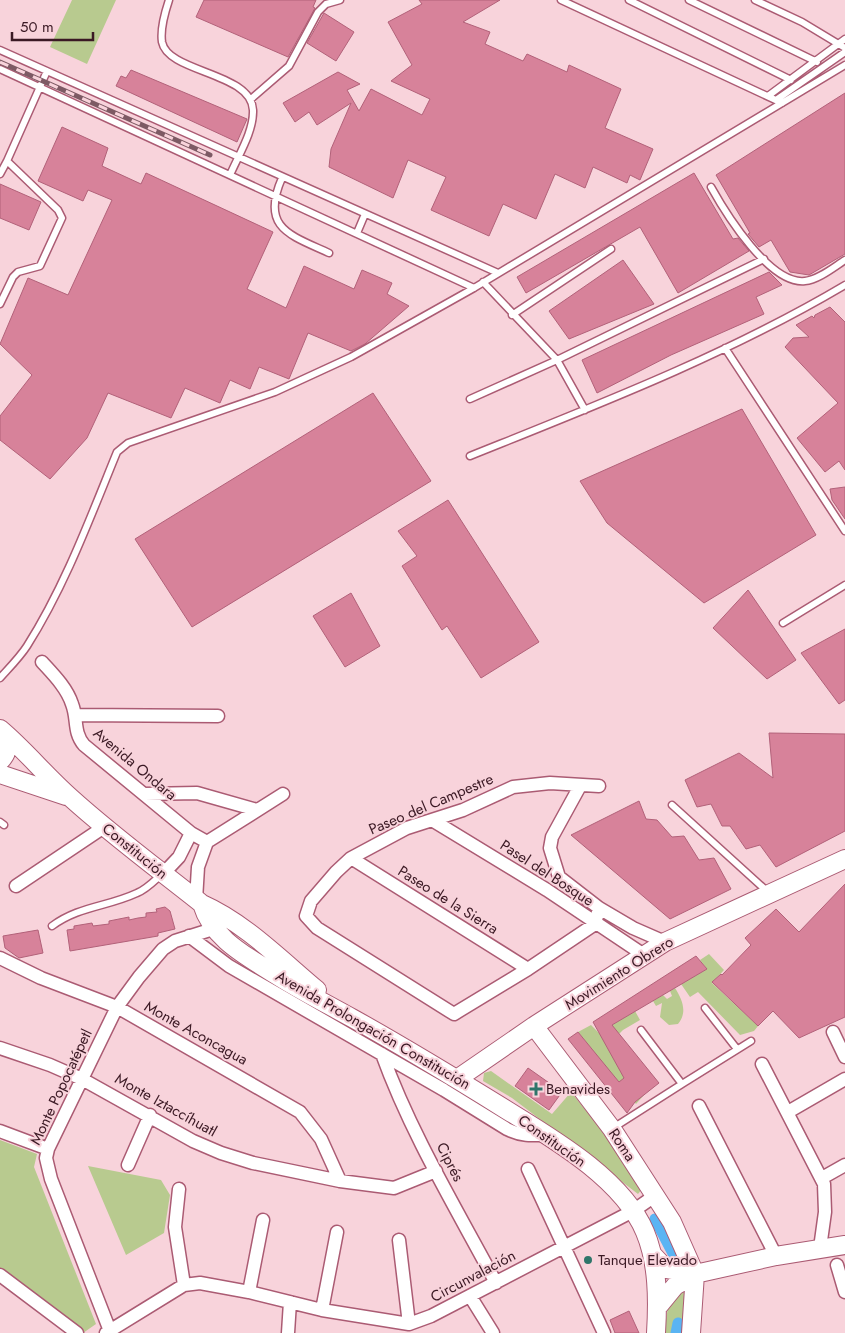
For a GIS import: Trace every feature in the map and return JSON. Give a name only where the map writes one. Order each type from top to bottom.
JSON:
[{"type":"street","name":"Avenida Ondara","points":[[42,662],[66,692],[76,715],[75,729],[84,745],[191,834],[208,842]]},
{"type":"street","points":[[76,715],[218,716]]},
{"type":"street","points":[[0,730],[7,748],[6,754],[0,761]]},
{"type":"street","name":"Constitución","points":[[0,730],[21,747],[69,797],[104,827],[199,902],[218,911],[243,930],[352,1018],[450,1084],[546,1134],[604,1179],[633,1211],[645,1232],[652,1254],[657,1308],[656,1333]]},
{"type":"street","points":[[0,774],[69,797]]},
{"type":"street","name":"Paseo del Campestre","points":[[528,969],[454,1014],[317,928],[306,916],[310,901],[351,858],[407,828],[463,810],[513,787],[550,783],[599,786]]},
{"type":"street","points":[[580,786],[552,837],[550,848],[559,877],[599,908],[633,928],[665,942]]},
{"type":"street","points":[[145,794],[197,793],[257,810]]},
{"type":"street","points":[[199,902],[198,867],[208,842],[283,794]]},
{"type":"street","name":"Pasel del Bosque","points":[[432,820],[547,890],[595,924],[644,955]]},
{"type":"street","points":[[16,886],[104,827]]},
{"type":"street","points":[[163,874],[179,857],[191,834]]},
{"type":"street","points":[[179,857],[198,867]]},
{"type":"street","name":"Paseo de la Sierra","points":[[351,858],[528,969]]},
{"type":"street","name":"Movimiento Obrero","points":[[450,1084],[534,1026],[665,942],[845,859]]},
{"type":"street","points":[[547,890],[559,877]]},
{"type":"street","name":"Constitución","points":[[199,902],[213,930],[229,944],[286,982],[352,1018]]},
{"type":"street","points":[[528,969],[595,924],[599,908]]},
{"type":"street","name":"Monte Popocatépetl","points":[[108,1332],[51,1179],[46,1158],[48,1149],[117,1007],[163,949],[189,936],[213,930]]},
{"type":"street","name":"Avenida Prolongación Constitución","points":[[189,936],[229,966],[382,1054],[450,1084]]},
{"type":"street","name":"Monte Aconcagua","points":[[0,958],[32,974],[117,1007],[300,1112],[321,1139],[340,1181]]},
{"type":"street","name":"Roma","points":[[534,1026],[612,1129],[656,1195],[681,1240],[695,1274]]},
{"type":"street","points":[[833,1032],[845,1057]]},
{"type":"street","name":"Monte Iztaccíhuatl","points":[[0,1048],[50,1065],[82,1079],[150,1115],[193,1141],[252,1163],[340,1181],[394,1188],[436,1171]]},
{"type":"street","name":"Ciprés","points":[[382,1054],[394,1086],[436,1171],[496,1283]]},
{"type":"street","points":[[762,1064],[822,1178],[825,1212],[820,1248]]},
{"type":"street","points":[[788,1112],[845,1079]]},
{"type":"street","points":[[699,1106],[776,1256]]},
{"type":"street","points":[[128,1165],[150,1115]]},
{"type":"street","points":[[0,1130],[48,1149]]},
{"type":"street","points":[[822,1178],[845,1165]]},
{"type":"street","points":[[528,1169],[604,1333]]},
{"type":"street","points":[[108,1332],[184,1285],[175,1227],[179,1189]]},
{"type":"street","name":"Circunvalación","points":[[184,1285],[200,1283],[249,1292],[322,1310],[409,1324],[432,1316],[496,1283],[633,1211],[656,1195]]},
{"type":"street","points":[[249,1292],[263,1220]]},
{"type":"street","points":[[322,1310],[336,1232]]},
{"type":"street","points":[[400,1240],[409,1324]]},
{"type":"street","points":[[657,1308],[675,1286],[695,1274],[776,1256],[845,1245]]},
{"type":"street","points":[[652,1254],[666,1270],[695,1274]]},
{"type":"street","points":[[836,1265],[844,1287]]},
{"type":"street","points":[[691,1333],[695,1274]]},
{"type":"street","points":[[0,1275],[77,1333]]},
{"type":"street","points":[[470,1296],[493,1333]]},
{"type":"street","points":[[288,1333],[290,1302]]},
{"type":"lane","points":[[169,0],[162,32],[162,44],[169,53],[192,67],[244,90],[251,99],[254,110],[252,124],[230,175]]},
{"type":"lane","points":[[251,99],[289,66],[318,12],[326,4],[340,0]]},
{"type":"lane","points":[[561,0],[779,102]]},
{"type":"lane","points":[[629,0],[791,80]]},
{"type":"lane","points":[[690,0],[817,62]]},
{"type":"lane","points":[[755,0],[842,41],[845,48]]},
{"type":"lane","points":[[768,96],[817,62],[842,41]]},
{"type":"lane","points":[[0,50],[237,158],[498,273]]},
{"type":"lane","points":[[779,102],[845,52]]},
{"type":"lane","points":[[0,678],[26,647],[51,602],[75,553],[116,452],[128,443],[232,408],[319,373],[474,288],[779,102],[845,65]]},
{"type":"lane","points":[[0,69],[474,288]]},
{"type":"lane","points":[[0,174],[47,71]]},
{"type":"lane","points":[[0,304],[13,277],[18,272],[40,266],[62,218],[58,210],[7,161]]},
{"type":"lane","points":[[282,178],[274,195],[278,224],[282,229],[329,253]]},
{"type":"lane","points":[[710,188],[744,238],[764,259],[787,278],[798,282],[808,281],[845,260]]},
{"type":"lane","points":[[357,233],[365,214]]},
{"type":"lane","points":[[512,315],[611,249]]},
{"type":"lane","points":[[470,399],[557,360],[764,259]]},
{"type":"lane","points":[[483,282],[512,315],[557,360],[585,410]]},
{"type":"lane","points":[[470,456],[585,410],[725,348],[806,308],[845,284]]},
{"type":"lane","points":[[725,348],[845,531]]},
{"type":"lane","points":[[783,623],[845,585]]},
{"type":"lane","points":[[672,805],[770,894]]},
{"type":"lane","points":[[52,926],[65,916],[78,910],[124,898],[139,892],[163,874]]},
{"type":"lane","points":[[704,1008],[737,1049]]},
{"type":"lane","points":[[641,1030],[682,1084]]},
{"type":"lane","points":[[612,1129],[751,1041]]},
{"type":"green space","points":[[72,0],[116,0],[87,64],[50,47]]},
{"type":"green space","points":[[709,954],[724,970],[712,983],[758,1026],[754,1031],[740,1035],[698,992],[690,997],[681,984],[707,969],[700,960]]},
{"type":"green space","points":[[675,988],[682,1001],[683,1015],[678,1024],[669,1025],[660,1017],[662,1003],[656,1006],[653,1001],[663,995],[667,999],[672,996],[670,991]]},
{"type":"green space","points":[[635,1011],[640,1020],[623,1030],[607,1046],[644,1095],[636,1104],[578,1032],[591,1025],[599,1033]]},
{"type":"green space","points":[[491,1071],[552,1114],[571,1092],[627,1161],[642,1189],[638,1194],[512,1098],[483,1081],[484,1073]]},
{"type":"green space","points":[[0,1140],[37,1154],[34,1167],[96,1324],[83,1333],[0,1271]]},
{"type":"green space","points":[[88,1166],[161,1180],[170,1195],[164,1233],[126,1255]]},
{"type":"green space","points":[[690,1287],[690,1333],[664,1333],[668,1307],[679,1289]]},
{"type":"building","points":[[204,0],[316,0],[313,7],[315,8],[288,57],[196,17]]},
{"type":"building","points":[[419,0],[500,0],[463,22],[490,32],[485,44],[523,61],[527,54],[567,72],[569,65],[621,89],[605,128],[653,149],[640,180],[630,175],[627,183],[593,167],[585,188],[555,174],[536,219],[503,204],[489,236],[431,210],[446,177],[408,160],[393,198],[329,167],[331,149],[351,103],[317,125],[309,112],[295,122],[283,103],[338,72],[360,84],[347,90],[359,111],[371,89],[422,115],[430,99],[391,81],[412,65],[388,22],[422,4]]},
{"type":"building","points":[[324,13],[354,32],[336,61],[307,43]]},
{"type":"building","points":[[131,70],[247,119],[237,142],[116,86],[121,76],[126,78]]},
{"type":"building","points":[[845,93],[845,254],[809,275],[790,272],[771,240],[759,247],[748,234],[750,233],[716,175]]},
{"type":"building","points":[[62,127],[108,148],[102,166],[141,184],[146,173],[273,232],[247,289],[286,308],[304,266],[354,289],[362,270],[392,283],[387,294],[409,306],[365,344],[351,351],[308,333],[289,379],[259,367],[250,389],[230,380],[220,403],[185,388],[171,418],[108,393],[87,438],[50,479],[0,440],[0,416],[32,375],[0,344],[28,278],[68,295],[112,200],[88,190],[83,201],[38,181]]},
{"type":"building","points":[[694,173],[733,239],[738,238],[749,251],[678,293],[640,227],[526,293],[517,277]]},
{"type":"building","points":[[0,184],[41,202],[29,230],[0,218]]},
{"type":"building","points":[[623,260],[654,304],[569,339],[549,311]]},
{"type":"building","points":[[769,272],[782,285],[756,297],[764,314],[671,355],[597,393],[582,360]]},
{"type":"building","points":[[830,307],[845,322],[845,470],[839,461],[825,472],[797,438],[838,403],[785,347],[793,338],[809,337],[796,325],[812,316],[814,318],[815,315]]},
{"type":"building","points":[[373,393],[431,481],[192,627],[135,539]]},
{"type":"building","points":[[742,409],[816,535],[704,603],[607,523],[580,481]]},
{"type":"building","points":[[845,487],[845,519],[832,500],[830,489]]},
{"type":"building","points":[[448,500],[539,642],[481,678],[447,626],[442,630],[402,566],[417,556],[398,531]]},
{"type":"building","points":[[748,590],[796,660],[767,679],[713,628]]},
{"type":"building","points":[[351,593],[380,646],[345,667],[313,616]]},
{"type":"building","points":[[845,629],[845,700],[839,704],[801,653]]},
{"type":"building","points":[[769,733],[845,734],[845,831],[776,867],[760,845],[746,849],[730,826],[722,826],[711,804],[697,807],[685,780],[739,753],[773,778]]},
{"type":"building","points":[[639,801],[646,819],[657,820],[672,837],[684,836],[699,860],[714,858],[731,889],[670,919],[571,835]]},
{"type":"building","points":[[845,884],[845,1017],[799,1038],[773,1011],[758,1026],[712,982],[722,975],[751,945],[745,938],[776,909],[799,932]]},
{"type":"building","points":[[165,907],[170,911],[175,929],[158,933],[158,936],[70,951],[67,930],[74,929],[74,926],[92,923],[93,926],[109,924],[109,921],[129,917],[129,920],[146,917],[146,913],[157,912],[156,909]]},
{"type":"building","points":[[38,930],[43,953],[19,958],[5,948],[3,936]]},
{"type":"building","points":[[696,956],[707,969],[612,1025],[659,1083],[635,1102],[627,1113],[568,1039],[578,1032],[619,1082],[624,1078],[593,1022]]},
{"type":"building","points":[[528,1068],[562,1092],[549,1110],[515,1086]]},
{"type":"building","points":[[629,1311],[639,1333],[615,1333],[610,1320]]},
{"type":"waterway","points":[[655,1219],[679,1265]]},
{"type":"waterway","points":[[676,1333],[678,1323]]},
{"type":"railway","points":[[0,62],[210,155]]},
{"type":"place","name":"Benavides","points":[[536,1089]]},
{"type":"place","name":"Tanque Elevado","points":[[588,1260]]}]
